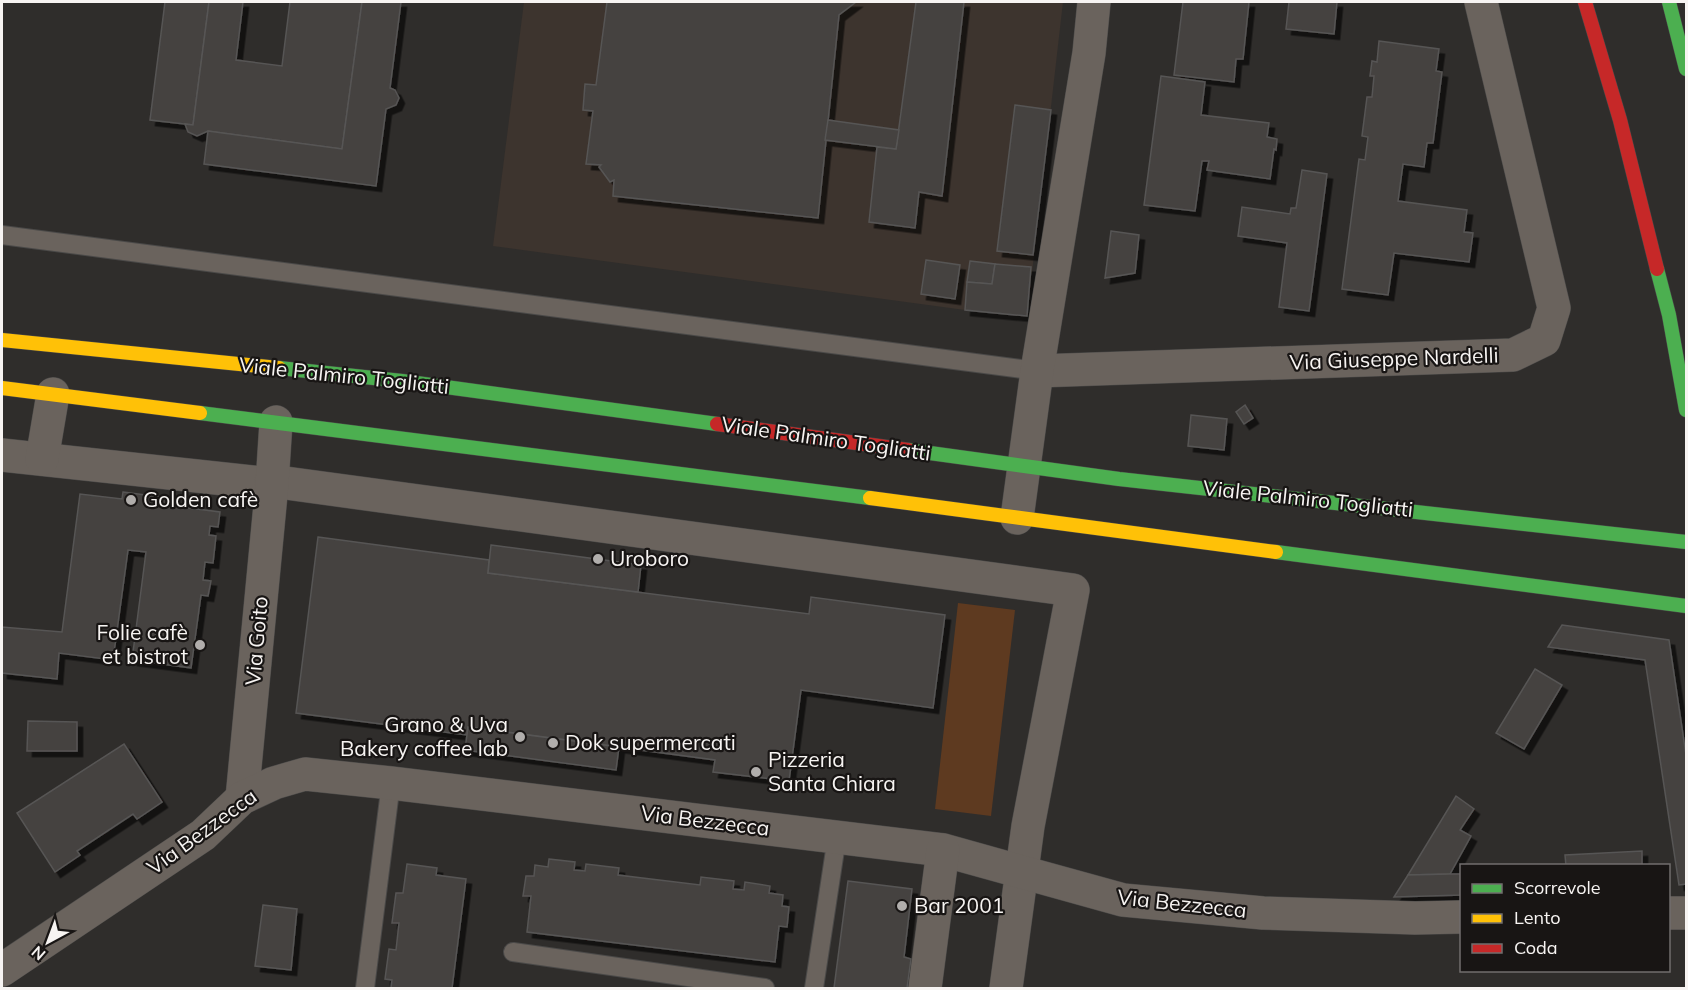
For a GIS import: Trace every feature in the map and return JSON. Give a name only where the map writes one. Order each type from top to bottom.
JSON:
[{"type":"main road","points":[[1585,2],[1620,120],[1666,303],[1686,410]]},
{"type":"main road","points":[[1669,2],[1686,69]]},
{"type":"main road","name":"Viale Palmiro Togliatti","points":[[2,340],[402,381],[1119,479],[1686,542]]},
{"type":"main road","points":[[2,388],[1686,606]]},
{"type":"street","points":[[1017,518],[1037,370],[1089,53],[1095,2]]},
{"type":"street","name":"Via Giuseppe Nardelli","points":[[1037,370],[1513,355],[1544,340],[1554,308],[1481,2]]},
{"type":"street","points":[[42,459],[53,394]]},
{"type":"street","points":[[272,482],[276,422]]},
{"type":"street","points":[[2,455],[272,482],[1074,591],[1028,826],[1006,988]]},
{"type":"street","name":"Via Goito","points":[[242,798],[272,482]]},
{"type":"street","name":"Via Bezzecca","points":[[2,970],[203,835],[242,798],[274,783],[305,774],[943,850],[1123,900],[1263,913],[1406,918],[1460,917]]},
{"type":"street","points":[[925,988],[943,850]]},
{"type":"street","points":[[1670,913],[1686,913]]},
{"type":"lane","points":[[2,235],[1037,370]]},
{"type":"lane","points":[[365,988],[391,783]]},
{"type":"lane","points":[[814,988],[837,837]]},
{"type":"lane","points":[[513,952],[765,988]]},
{"type":"shaded area","points":[[524,2],[1063,2],[1027,316],[965,310],[493,246]]},
{"type":"shaded area","points":[[958,603],[1015,610],[991,816],[935,809]]},
{"type":"building","points":[[165,2],[209,2],[193,125],[150,120]]},
{"type":"building","points":[[209,2],[243,2],[236,60],[282,66],[290,2],[362,2],[342,149],[208,131],[197,136],[188,132],[185,124],[193,125]]},
{"type":"building","points":[[362,2],[401,2],[390,88],[395,90],[399,98],[396,105],[386,109],[376,186],[204,164],[208,131],[342,149]]},
{"type":"building","points":[[607,2],[856,2],[839,15],[818,218],[613,196],[614,180],[610,182],[599,167],[601,165],[586,164],[593,111],[583,110],[585,84],[596,85]]},
{"type":"building","points":[[916,2],[964,2],[942,196],[919,192],[915,228],[869,222],[877,147],[896,149]]},
{"type":"building","points":[[1183,2],[1249,2],[1243,59],[1236,59],[1234,82],[1174,75]]},
{"type":"building","points":[[1289,2],[1337,2],[1334,34],[1286,29]]},
{"type":"building","points":[[1379,41],[1439,49],[1436,71],[1442,72],[1433,143],[1427,143],[1424,167],[1403,164],[1398,201],[1467,210],[1464,232],[1473,233],[1469,262],[1394,253],[1388,295],[1342,289],[1359,159],[1365,160],[1368,137],[1362,136],[1367,97],[1372,97],[1374,76],[1370,76],[1372,61],[1377,62]]},
{"type":"building","points":[[1161,76],[1205,82],[1201,115],[1269,123],[1267,137],[1277,139],[1270,179],[1207,170],[1209,161],[1202,161],[1195,211],[1144,205]]},
{"type":"building","points":[[1015,105],[1051,110],[1033,255],[997,251]]},
{"type":"building","points":[[828,120],[899,130],[896,149],[825,140]]},
{"type":"building","points":[[1302,170],[1327,174],[1309,311],[1279,307],[1287,243],[1238,236],[1242,207],[1290,214],[1291,208],[1296,208]]},
{"type":"building","points":[[1111,231],[1139,235],[1135,273],[1105,278]]},
{"type":"building","points":[[926,260],[960,265],[955,299],[921,294]]},
{"type":"building","points":[[970,261],[995,264],[992,284],[967,282]]},
{"type":"building","points":[[995,264],[1031,267],[1027,316],[965,310],[967,282],[992,284]]},
{"type":"building","points":[[1245,405],[1253,418],[1244,424],[1236,412]]},
{"type":"building","points":[[1191,415],[1227,419],[1224,450],[1188,446]]},
{"type":"building","points":[[123,492],[175,499],[174,506],[220,512],[218,527],[210,526],[209,535],[216,536],[213,563],[205,562],[203,580],[211,581],[208,596],[201,595],[191,668],[132,660],[146,552],[128,550],[113,660],[59,653],[57,679],[2,673],[2,627],[62,632],[80,494],[122,499]]},
{"type":"building","points":[[318,537],[489,560],[488,573],[809,614],[811,597],[945,615],[933,708],[801,690],[789,781],[713,772],[715,760],[468,727],[467,735],[296,713]]},
{"type":"building","points":[[491,545],[641,565],[638,592],[488,573]]},
{"type":"building","points":[[1562,625],[1669,640],[1686,755],[1686,884],[1679,885],[1645,660],[1548,647]]},
{"type":"building","points":[[1535,669],[1562,685],[1524,749],[1496,733]]},
{"type":"building","points":[[28,721],[77,722],[77,751],[27,751]]},
{"type":"building","points":[[468,727],[619,747],[616,770],[465,750]]},
{"type":"building","points":[[124,744],[162,802],[137,819],[133,814],[77,851],[80,855],[55,872],[17,813]]},
{"type":"building","points":[[1456,796],[1474,809],[1460,830],[1471,836],[1450,874],[1408,875]]},
{"type":"building","points":[[1642,851],[1642,864],[1566,864],[1565,855]]},
{"type":"building","points":[[549,859],[575,862],[574,870],[585,871],[586,864],[619,868],[618,875],[700,885],[701,877],[734,881],[733,889],[744,890],[745,882],[770,886],[769,893],[783,895],[782,906],[789,907],[787,927],[779,926],[775,962],[527,932],[531,896],[523,896],[526,876],[534,876],[535,865],[548,867]]},
{"type":"building","points":[[407,864],[437,868],[436,875],[466,879],[452,988],[391,988],[392,980],[385,979],[389,949],[396,950],[399,923],[392,923],[396,893],[403,893]]},
{"type":"building","points":[[1460,874],[1460,895],[1394,897],[1408,875]]},
{"type":"building","points":[[848,881],[912,889],[904,957],[911,959],[907,988],[834,988]]},
{"type":"building","points":[[263,905],[297,909],[291,970],[255,966]]},
{"type":"traffic: fast","points":[[1669,2],[1686,69]]},
{"type":"traffic: fast","points":[[1657,269],[1669,315],[1686,410]]},
{"type":"traffic: fast","points":[[279,368],[402,381],[717,424]]},
{"type":"traffic: fast","points":[[200,413],[870,498]]},
{"type":"traffic: fast","points":[[908,450],[1119,479],[1686,542]]},
{"type":"traffic: fast","points":[[1276,552],[1686,606]]},
{"type":"traffic: slow","points":[[2,340],[279,368]]},
{"type":"traffic: slow","points":[[2,388],[200,413]]},
{"type":"traffic: slow","points":[[870,498],[1276,552]]},
{"type":"traffic: jam","points":[[1585,2],[1620,120],[1657,269]]},
{"type":"traffic: jam","points":[[717,424],[908,450]]},
{"type":"place","name":"Golden cafè","points":[[131,500]]},
{"type":"place","name":"Uroboro","points":[[598,559]]},
{"type":"place","name":"Folie cafè et bistrot","points":[[200,645]]},
{"type":"place","name":"Grano & Uva Bakery coffee lab","points":[[520,737]]},
{"type":"place","name":"Dok supermercati","points":[[553,743]]},
{"type":"place","name":"Pizzeria Santa Chiara","points":[[756,772]]},
{"type":"place","name":"Bar 2001","points":[[902,906]]}]
